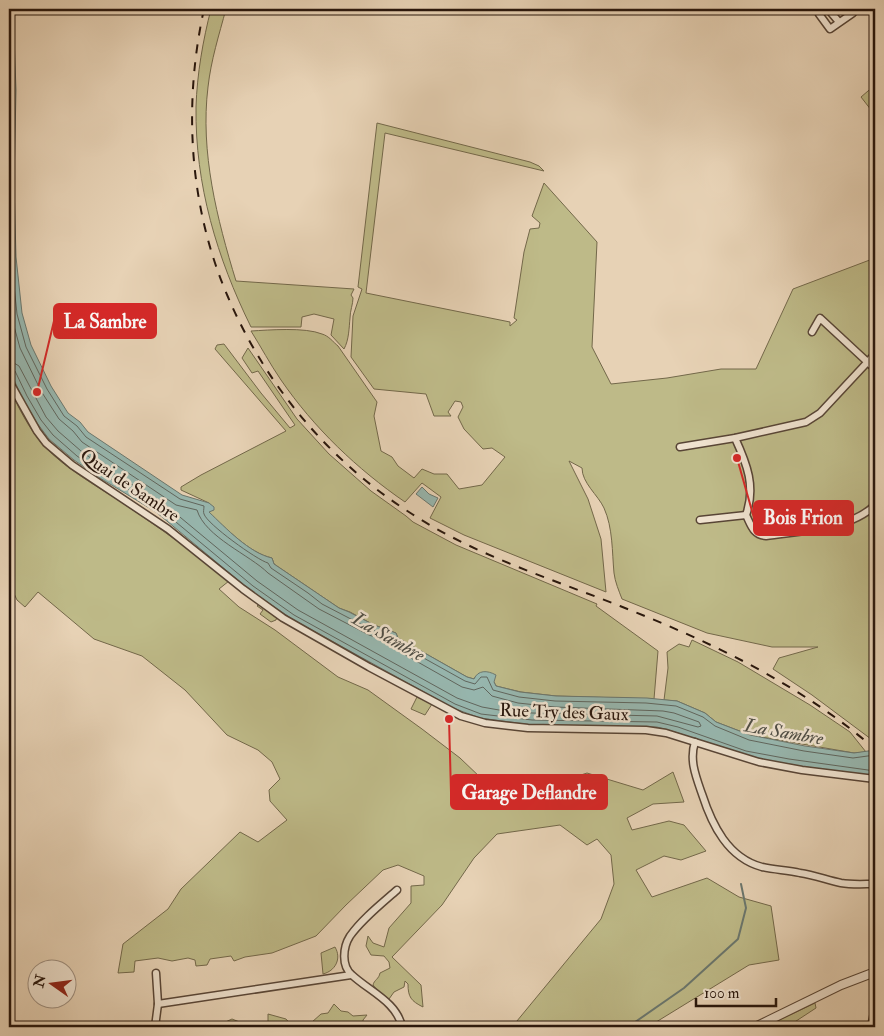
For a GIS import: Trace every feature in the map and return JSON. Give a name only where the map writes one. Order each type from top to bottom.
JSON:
[{"type":"street","points":[[839,22],[827,9],[819,14],[830,29],[853,13],[854,9]]},
{"type":"street","points":[[812,332],[820,318],[875,369]]},
{"type":"street","points":[[680,447],[798,425],[813,418],[875,354]]},
{"type":"street","name":"Quai de Sambre","points":[[9,381],[36,432],[59,455],[106,489],[168,529],[253,597]]},
{"type":"street","points":[[736,438],[746,461],[750,479],[751,496],[746,515],[755,532],[759,535],[766,536],[829,526],[855,519],[870,511],[875,505]]},
{"type":"street","points":[[700,520],[746,515]]},
{"type":"street","name":"Rue Try des Gaux","points":[[253,597],[315,637],[450,711],[472,720],[500,726],[528,728],[646,730],[666,733],[759,762],[802,770],[875,779]]},
{"type":"street","points":[[695,742],[692,758],[703,798],[716,830],[727,846],[739,856],[759,866],[772,869],[798,872],[842,883],[875,884]]},
{"type":"street","points":[[397,890],[348,939],[344,950],[345,963],[350,974],[385,1000],[399,1018],[402,1027]]},
{"type":"street","points":[[755,1027],[861,976],[875,972]]},
{"type":"street","points":[[155,1027],[158,1004],[156,973]]},
{"type":"street","points":[[158,1004],[350,974]]},
{"type":"street","points":[[871,1027],[875,1008]]},
{"type":"shaded area","points":[[211,9],[226,9],[209,77],[206,111],[208,161],[222,234],[236,281],[354,289],[351,295],[353,300],[348,338],[344,349],[331,335],[334,319],[314,314],[302,317],[301,327],[251,327],[228,274],[210,220],[199,165],[197,136],[196,107],[198,82],[203,45]]},
{"type":"shaded area","points":[[875,85],[875,115],[861,97]]},
{"type":"shaded area","points":[[377,123],[530,162],[539,166],[544,171],[385,133],[366,293],[510,322],[510,326],[517,320],[514,318],[524,252],[530,229],[539,228],[540,223],[532,216],[544,183],[597,242],[592,347],[611,384],[667,378],[721,369],[756,369],[793,289],[875,258],[875,742],[812,695],[773,669],[779,658],[818,647],[772,647],[707,633],[622,599],[615,576],[611,532],[607,516],[604,508],[585,479],[582,468],[569,461],[588,499],[601,539],[606,592],[464,535],[430,518],[441,497],[422,483],[405,502],[353,462],[322,431],[294,398],[251,331],[306,330],[322,334],[331,339],[338,346],[377,402],[374,416],[381,451],[392,457],[398,466],[414,478],[422,469],[434,474],[447,474],[459,489],[482,485],[505,457],[492,448],[483,449],[464,429],[458,417],[463,407],[461,402],[455,401],[448,412],[451,416],[434,416],[426,394],[374,389],[351,357],[353,316],[362,289],[358,287]]},
{"type":"shaded area","points":[[224,344],[290,428],[295,425],[258,371],[252,373],[242,358],[248,348],[297,419],[329,454],[371,491],[413,522],[456,545],[597,604],[596,606],[658,651],[654,699],[556,696],[521,692],[496,686],[494,682],[467,677],[398,638],[396,633],[374,625],[339,608],[274,564],[272,558],[255,551],[238,539],[208,512],[213,510],[209,503],[181,490],[181,487],[286,431],[215,349],[217,345]]},
{"type":"shaded area","points":[[9,387],[33,432],[44,446],[62,462],[162,530],[229,581],[219,589],[239,607],[275,630],[338,677],[368,690],[460,758],[482,779],[526,793],[587,773],[643,790],[673,772],[684,802],[653,804],[627,818],[632,830],[669,821],[684,825],[706,851],[681,860],[664,856],[636,870],[652,897],[707,878],[739,897],[771,906],[779,960],[749,965],[648,1027],[512,1027],[601,919],[614,884],[611,855],[597,839],[587,845],[560,825],[497,834],[474,858],[442,905],[392,957],[421,985],[423,1007],[411,998],[408,984],[405,981],[404,987],[394,992],[389,999],[380,993],[373,985],[380,973],[390,968],[389,962],[384,956],[371,955],[366,946],[368,936],[373,943],[384,947],[389,928],[411,903],[411,886],[424,885],[424,876],[398,865],[383,870],[316,936],[272,953],[245,957],[234,961],[231,956],[210,959],[207,965],[196,966],[195,960],[188,958],[172,961],[158,958],[135,961],[134,972],[118,973],[123,944],[168,909],[181,889],[240,832],[258,842],[287,820],[270,801],[269,790],[280,779],[272,762],[258,750],[227,735],[185,690],[142,656],[94,639],[38,592],[25,607],[17,600],[9,583]]},
{"type":"shaded area","points":[[259,604],[277,617],[276,620],[271,622],[260,614],[263,610],[257,606]]},
{"type":"shaded area","points":[[692,640],[738,662],[810,705],[850,732],[866,752],[854,753],[750,735],[716,722],[705,713],[677,701],[664,700],[668,668],[667,652],[679,644],[689,647]]},
{"type":"shaded area","points":[[417,697],[432,704],[425,715],[411,709]]},
{"type":"shaded area","points":[[335,947],[338,956],[336,964],[331,970],[323,974],[321,953]]},
{"type":"shaded area","points":[[815,1003],[816,1008],[787,1027],[765,1027]]},
{"type":"shaded area","points":[[334,1004],[341,1011],[348,1012],[353,1016],[367,1015],[363,1020],[363,1027],[312,1027],[312,1022],[321,1014],[328,1013]]},
{"type":"shaded area","points":[[268,1014],[286,1019],[293,1027],[266,1027],[268,1026]]},
{"type":"shaded area","points":[[232,1019],[252,1027],[204,1027],[209,1024],[221,1024]]},
{"type":"water","name":"La Sambre","points":[[9,9],[13,9],[16,90],[14,183],[16,257],[22,313],[31,345],[51,386],[68,413],[80,422],[88,432],[182,495],[209,503],[214,507],[214,510],[209,512],[238,539],[255,551],[272,558],[274,564],[339,608],[374,625],[396,633],[398,638],[467,677],[474,679],[480,672],[489,672],[496,675],[494,682],[496,686],[520,692],[556,696],[647,698],[677,701],[705,713],[716,722],[750,735],[854,753],[875,750],[875,776],[793,765],[745,756],[657,727],[532,725],[480,718],[453,708],[292,619],[250,590],[156,512],[100,478],[49,439],[22,398],[9,368]]},
{"type":"water","points":[[422,487],[429,494],[438,498],[433,507],[416,494]]},
{"type":"waterway","points":[[628,1027],[684,988],[738,939],[746,908],[741,884]]},
{"type":"railway","points":[[204,9],[197,45],[192,119],[198,192],[205,228],[215,263],[243,330],[281,391],[328,446],[354,471],[382,493],[436,529],[487,554],[620,606],[721,650],[754,667],[816,704],[875,749]]},
{"type":"place","name":"La Sambre","points":[[37,392]]},
{"type":"place","name":"Bois Frion","points":[[737,458]]},
{"type":"place","name":"Garage Deflandre","points":[[449,719]]}]
